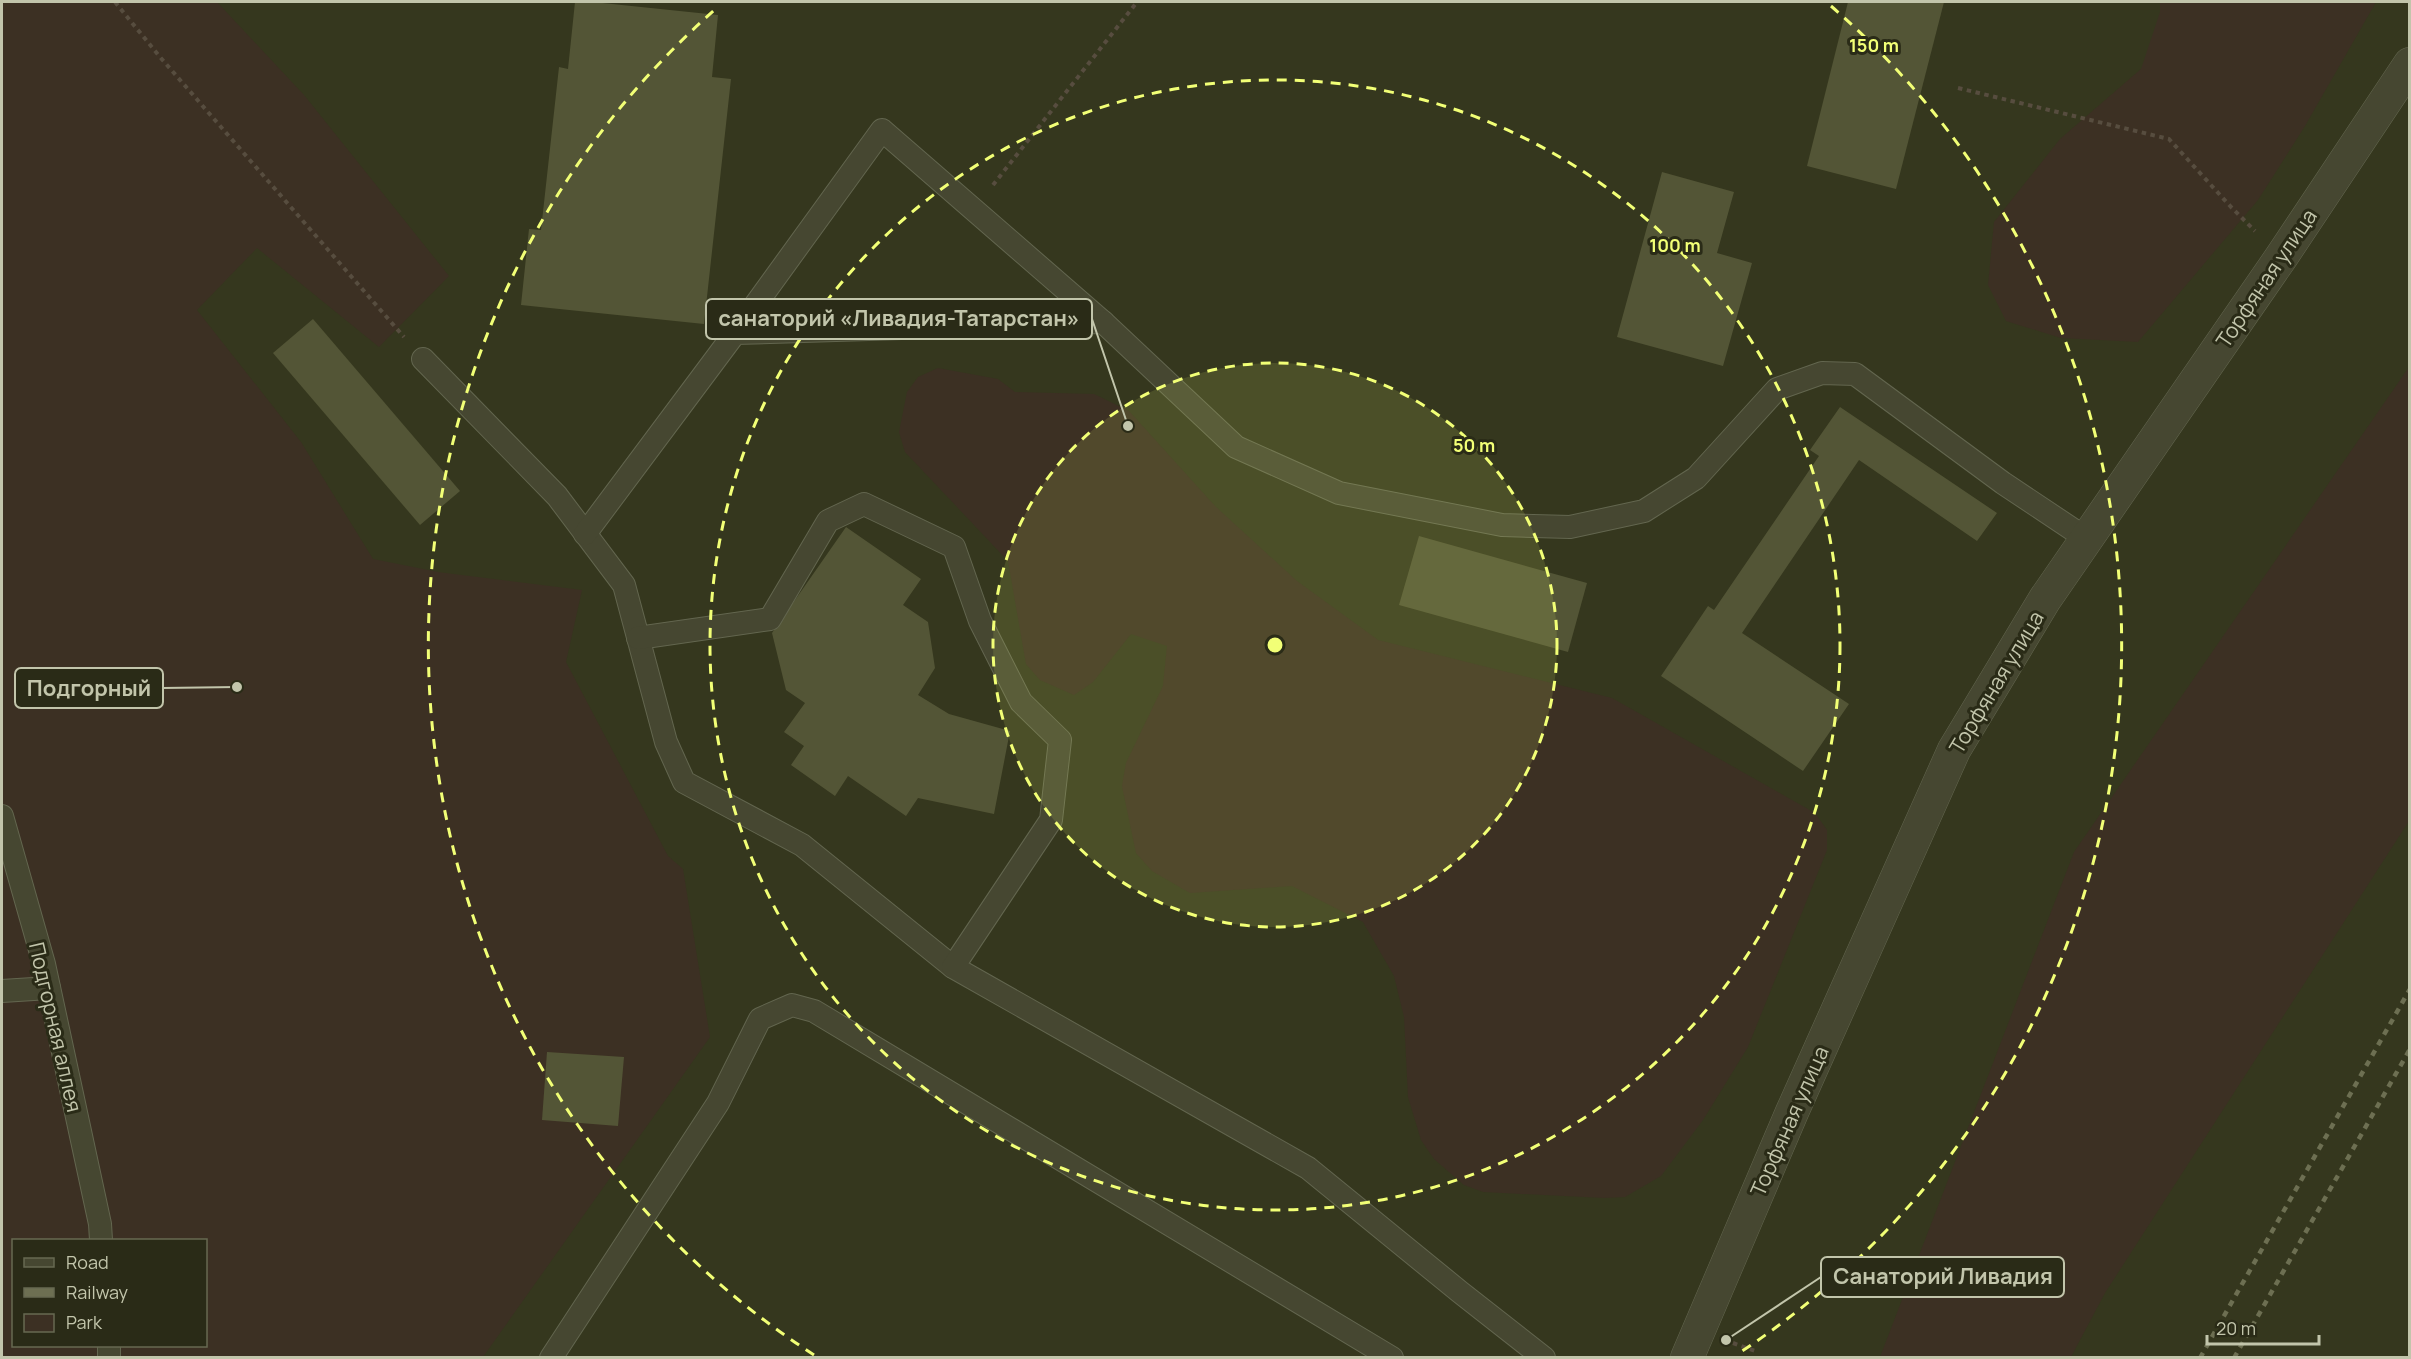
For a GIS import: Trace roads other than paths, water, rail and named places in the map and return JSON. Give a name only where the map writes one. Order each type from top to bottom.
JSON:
[{"type":"street","name":"Торфяная улица","points":[[1687,1358],[1792,1112],[1954,750],[2045,600],[2282,256],[2409,64]]},
{"type":"lane","points":[[585,534],[735,333],[882,130],[1104,321],[1236,447],[1339,493],[1502,525],[1570,526],[1644,512],[1696,478],[1778,389],[1822,373],[1855,374],[2003,483],[2087,539]]},
{"type":"lane","points":[[735,333],[1104,321]]},
{"type":"lane","points":[[423,359],[557,496],[624,585],[666,742],[684,782],[802,845],[953,967],[1308,1168],[1460,1293],[1544,1358]]},
{"type":"lane","points":[[638,638],[770,619],[828,522],[864,504],[954,547],[980,621],[1021,702],[1060,740],[1052,820],[953,967]]},
{"type":"lane","name":"Подгорная аллея","points":[[2,816],[49,988],[100,1224],[101,1239]]},
{"type":"lane","points":[[2,991],[49,988]]},
{"type":"lane","points":[[551,1358],[718,1102],[760,1019],[792,1005],[814,1011],[1392,1358]]},
{"type":"railway","points":[[2200,1358],[2410,989]]},
{"type":"railway","points":[[2234,1358],[2410,1049]]},
{"type":"place","name":"санаторий «Ливадия-Татарстан»","points":[[1128,426]]},
{"type":"place","name":"Подгорный","points":[[237,687]]},
{"type":"place","name":"Санаторий Ливадия","points":[[1726,1340]]}]
